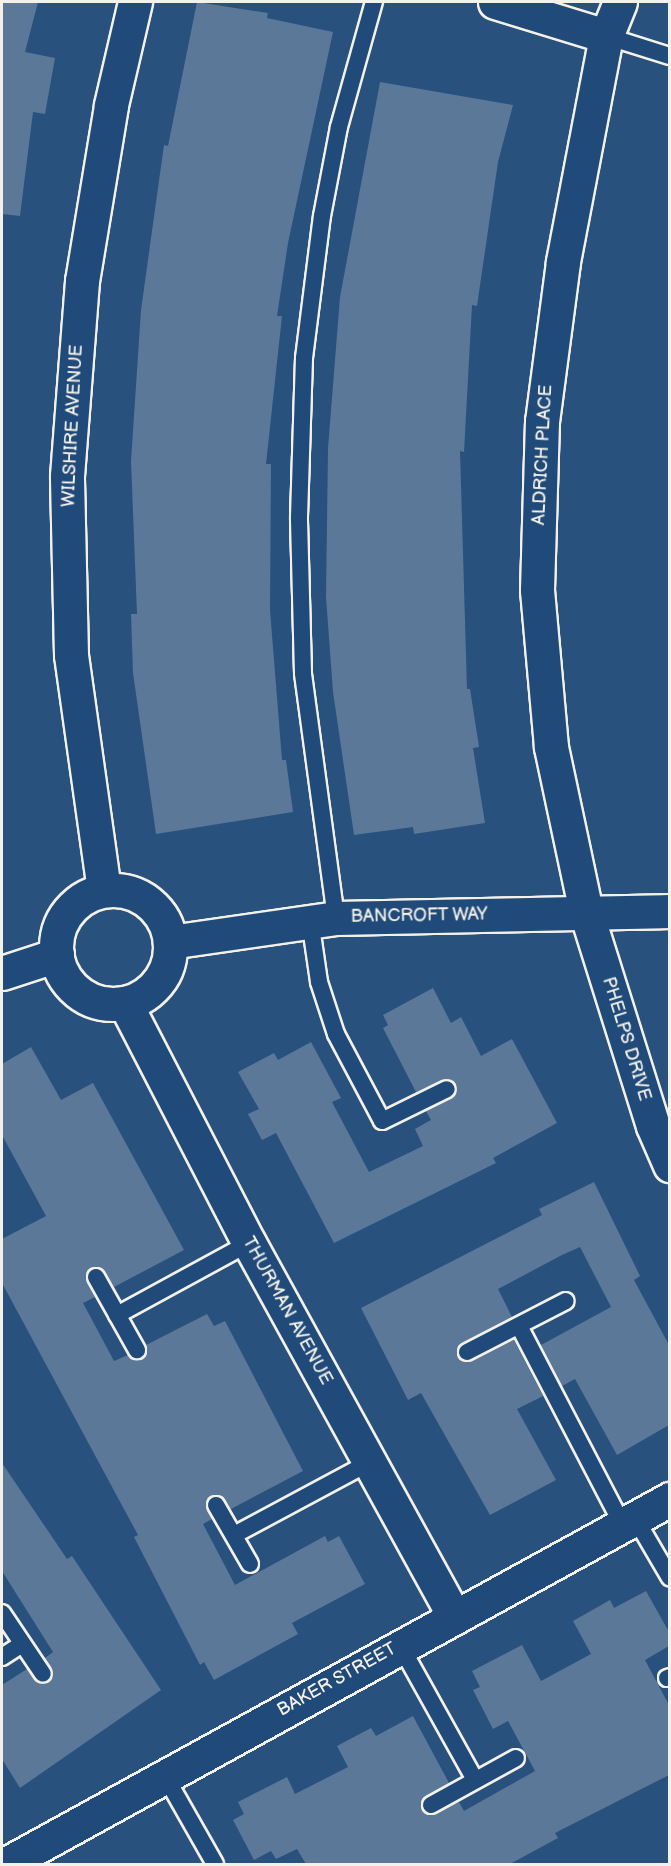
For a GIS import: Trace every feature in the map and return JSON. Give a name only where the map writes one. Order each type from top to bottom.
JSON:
[{"type":"street","name":"WILSHIRE AVENUE","points":[[104,890],[71,655],[67,476],[82,281],[111,105],[135,2]]},
{"type":"street","points":[[495,2],[606,36]]},
{"type":"street","name":"ALDRICH PLACE","points":[[586,912],[550,747],[537,590],[542,421],[563,262],[606,36],[620,2]]},
{"type":"street","points":[[104,890],[141,896],[166,924],[170,942],[164,974],[154,987],[125,1003],[106,1004],[73,987],[57,955],[63,920],[73,906],[104,890]]},
{"type":"street","name":"BANCROFT WAY","points":[[170,942],[323,919],[669,911]]},
{"type":"street","name":"PHELPS DRIVE","points":[[586,912],[669,1165]]},
{"type":"street","points":[[2,974],[57,955]]},
{"type":"street","name":"THURMAN AVENUE","points":[[125,1003],[249,1243],[454,1617]]},
{"type":"street","name":"BAKER STREET","points":[[6,1864],[400,1645],[669,1499]]},
{"type":"lane","points":[[374,2],[339,127],[324,205],[304,358],[299,517],[303,673],[323,919],[319,982],[336,1034],[382,1120],[447,1089]]},
{"type":"lane","points":[[606,36],[669,56]]},
{"type":"lane","points":[[117,1315],[249,1243]]},
{"type":"lane","points":[[96,1276],[137,1350]]},
{"type":"lane","points":[[467,1352],[566,1301]]},
{"type":"lane","points":[[519,1326],[629,1521],[669,1578]]},
{"type":"lane","points":[[234,1535],[370,1462]]},
{"type":"lane","points":[[216,1505],[250,1564]]},
{"type":"lane","points":[[2,1613],[43,1674]]},
{"type":"lane","points":[[2,1657],[22,1644]]},
{"type":"lane","points":[[400,1645],[475,1780]]},
{"type":"lane","points":[[431,1806],[516,1758]]},
{"type":"lane","points":[[165,1776],[214,1864]]},
{"type":"building","points":[[2,2],[38,2],[25,52],[55,58],[45,114],[33,112],[20,216],[2,214]]},
{"type":"building","points":[[197,2],[268,13],[267,18],[333,32],[288,243],[277,316],[282,316],[266,464],[271,464],[270,610],[282,760],[286,760],[293,812],[156,834],[133,673],[131,614],[137,614],[131,461],[141,310],[164,145],[168,146]]},
{"type":"building","points":[[380,82],[513,105],[498,162],[477,306],[472,305],[464,452],[460,451],[467,689],[470,689],[479,747],[473,748],[485,823],[414,834],[413,827],[354,835],[333,692],[326,597],[328,448],[340,297]]},
{"type":"building","points":[[433,988],[451,1023],[461,1017],[481,1056],[512,1039],[557,1123],[493,1158],[496,1163],[334,1243],[276,1133],[262,1140],[248,1114],[259,1109],[238,1072],[274,1053],[278,1060],[311,1042],[341,1098],[332,1102],[369,1172],[423,1146],[415,1129],[431,1120],[426,1111],[456,1094],[456,1084],[447,1079],[416,1092],[383,1028],[388,1025],[383,1015]]},
{"type":"building","points":[[31,1047],[61,1100],[93,1083],[184,1250],[114,1287],[102,1268],[87,1271],[87,1282],[95,1297],[83,1303],[114,1361],[128,1355],[142,1359],[146,1345],[207,1314],[214,1326],[225,1321],[303,1471],[231,1509],[221,1496],[207,1499],[212,1519],[203,1524],[235,1585],[325,1536],[328,1542],[339,1536],[365,1584],[292,1623],[298,1634],[214,1680],[204,1662],[200,1665],[134,1537],[138,1535],[2,1283],[2,1239],[46,1216],[2,1135],[2,1064]]},
{"type":"building","points":[[594,1182],[640,1276],[634,1280],[669,1345],[669,1425],[617,1455],[575,1379],[562,1386],[541,1345],[611,1307],[580,1247],[562,1255],[498,1289],[512,1317],[462,1343],[457,1351],[467,1362],[514,1340],[543,1396],[517,1409],[556,1480],[490,1515],[421,1393],[408,1400],[361,1308],[542,1215],[539,1209]]},
{"type":"building","points":[[2,1463],[67,1559],[72,1556],[161,1690],[20,1788],[2,1759],[2,1685],[27,1669],[38,1683],[48,1683],[53,1673],[45,1658],[53,1652],[2,1571]]},
{"type":"building","points":[[646,1591],[669,1632],[669,1646],[645,1660],[669,1705],[669,1775],[555,1833],[558,1838],[510,1864],[306,1864],[297,1849],[276,1859],[271,1851],[254,1860],[233,1820],[244,1814],[238,1802],[287,1777],[295,1794],[348,1767],[337,1746],[371,1728],[376,1736],[413,1716],[449,1783],[422,1800],[422,1810],[430,1815],[459,1802],[464,1811],[535,1771],[508,1721],[493,1729],[473,1690],[480,1687],[472,1671],[522,1645],[541,1681],[591,1654],[573,1621],[610,1600],[614,1608]]}]
